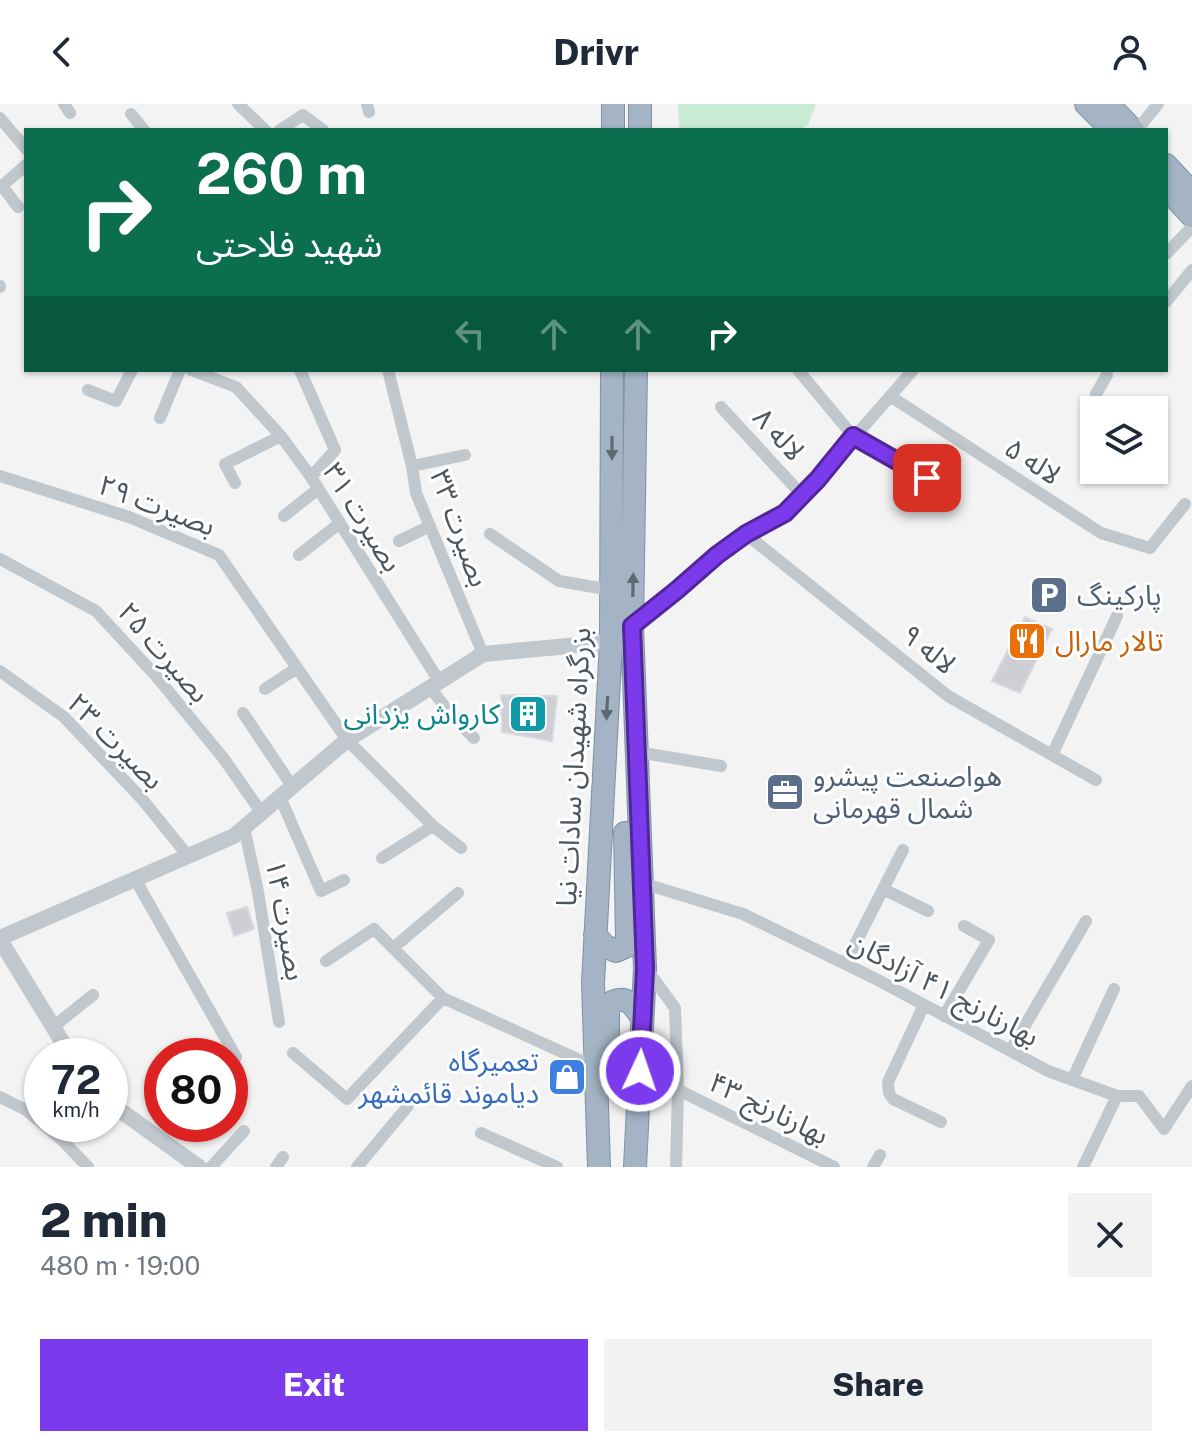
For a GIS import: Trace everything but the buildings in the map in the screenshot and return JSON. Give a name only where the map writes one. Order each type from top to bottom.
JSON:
[{"type":"highway","points":[[613,104],[613,128]]},
{"type":"highway","points":[[640,104],[640,128]]},
{"type":"highway","points":[[1086,104],[1110,128]]},
{"type":"highway","points":[[1108,104],[1133,128]]},
{"type":"highway","points":[[1168,167],[1192,193]]},
{"type":"highway","points":[[1168,190],[1192,216]]},
{"type":"highway","name":"بزرگراه شهیدان سادات نیا","points":[[601,1167],[593,983],[611,642],[612,372]]},
{"type":"highway","name":"بزرگراه شهیدان سادات نیا","points":[[635,1167],[645,968],[632,626],[636,372]]},
{"type":"highway","points":[[595,935],[605,946],[616,951],[625,947],[625,835],[637,752]]},
{"type":"highway","points":[[601,1167],[611,1114],[608,1010],[612,1002],[627,1000],[642,1018]]},
{"type":"street","points":[[238,104],[263,128]]},
{"type":"street","points":[[1137,128],[1158,104]]},
{"type":"street","points":[[131,114],[142,128]]},
{"type":"street","points":[[283,128],[303,115],[320,128]]},
{"type":"street","points":[[0,118],[24,147]]},
{"type":"street","points":[[18,207],[2,186],[24,167]]},
{"type":"street","points":[[1168,252],[1192,227]]},
{"type":"street","points":[[1168,300],[1192,270]]},
{"type":"street","points":[[88,390],[116,401],[131,372]]},
{"type":"street","points":[[160,418],[179,372]]},
{"type":"street","name":"بصیرت ۳۱","points":[[196,372],[236,387],[281,436],[340,523],[448,711],[474,738]]},
{"type":"street","points":[[284,516],[315,483],[335,450],[301,372]]},
{"type":"street","name":"بصیرت ۳۳","points":[[388,372],[416,493],[483,654]]},
{"type":"street","points":[[800,372],[853,436],[952,491]]},
{"type":"street","points":[[632,626],[717,555],[746,534],[785,513],[908,372]]},
{"type":"street","points":[[1096,394],[1106,372]]},
{"type":"street","name":"لاله ۵","points":[[890,396],[1101,533],[1150,548],[1185,504]]},
{"type":"street","name":"لاله ۸","points":[[721,407],[802,495]]},
{"type":"street","points":[[235,483],[225,464],[281,436]]},
{"type":"street","points":[[412,466],[465,455]]},
{"type":"street","name":"بصیرت ۲۹","points":[[0,476],[129,517],[219,555],[347,740],[433,826],[461,848]]},
{"type":"street","points":[[299,555],[340,523]]},
{"type":"street","points":[[399,541],[430,526]]},
{"type":"street","points":[[490,534],[559,581],[611,590]]},
{"type":"street","name":"لاله ۹","points":[[746,534],[948,696],[1096,780]]},
{"type":"street","name":"بصیرت ۲۵","points":[[0,559],[96,611],[166,688],[224,759],[261,812]]},
{"type":"street","points":[[1052,755],[1117,616]]},
{"type":"street","points":[[60,1038],[0,939],[234,836],[347,740],[483,654],[611,642]]},
{"type":"street","points":[[265,689],[297,668]]},
{"type":"street","name":"بصیرت ۲۳","points":[[0,671],[64,717],[142,799],[188,856]]},
{"type":"street","points":[[243,713],[286,791],[321,891],[344,880]]},
{"type":"street","points":[[637,752],[721,766]]},
{"type":"street","points":[[382,858],[433,826]]},
{"type":"street","name":"بصیرت ۱۴","points":[[244,827],[256,910],[279,1022]]},
{"type":"street","points":[[845,964],[903,850]]},
{"type":"street","points":[[135,879],[225,1038]]},
{"type":"street","name":"بهارنارنج ۴۱ آزادگان","points":[[642,883],[743,914],[1048,1071],[1117,1096],[1139,1096],[1164,1129],[1192,1086]]},
{"type":"street","points":[[883,889],[928,911]]},
{"type":"street","points":[[393,948],[458,893]]},
{"type":"street","points":[[1010,1051],[1086,921]]},
{"type":"street","points":[[944,1016],[989,940],[964,926]]},
{"type":"street","points":[[326,961],[374,929],[443,998],[595,1067]]},
{"type":"street","points":[[645,968],[675,1008],[678,1090],[676,1167]]},
{"type":"street","points":[[1072,1080],[1114,989]]},
{"type":"street","points":[[53,1027],[93,995]]},
{"type":"street","points":[[293,1053],[347,1099],[443,998]]},
{"type":"street","points":[[924,1005],[888,1082],[889,1093],[893,1099],[941,1122]]},
{"type":"street","name":"بهارنارنج ۴۳","points":[[640,1071],[834,1167]]},
{"type":"street","points":[[1083,1167],[1117,1096]]},
{"type":"street","points":[[0,1097],[24,1109]]},
{"type":"street","points":[[357,1167],[408,1106]]},
{"type":"street","points":[[128,1116],[199,1167]]},
{"type":"street","points":[[481,1133],[557,1167]]},
{"type":"street","points":[[64,1142],[88,1167]]},
{"type":"street","points":[[211,1167],[234,1142]]},
{"type":"street","points":[[873,1167],[880,1155]]},
{"type":"green space","points":[[678,104],[816,104],[808,125],[803,128],[679,127]]},
{"type":"place","name":"پارکینگ","points":[[1049,595]]},
{"type":"place","name":"تالار مارال","points":[[1027,641]]},
{"type":"place","name":"کارواش یزدانی","points":[[528,714]]},
{"type":"place","name":"هواصنعت پیشرو شمال قهرمانی","points":[[785,792]]},
{"type":"place","name":"تعمیرگاه دیاموند قائمشهر","points":[[567,1077]]},
{"type":"route","points":[[640,1071],[645,968],[632,626],[717,555],[746,534],[785,513],[853,436],[927,478]]}]
